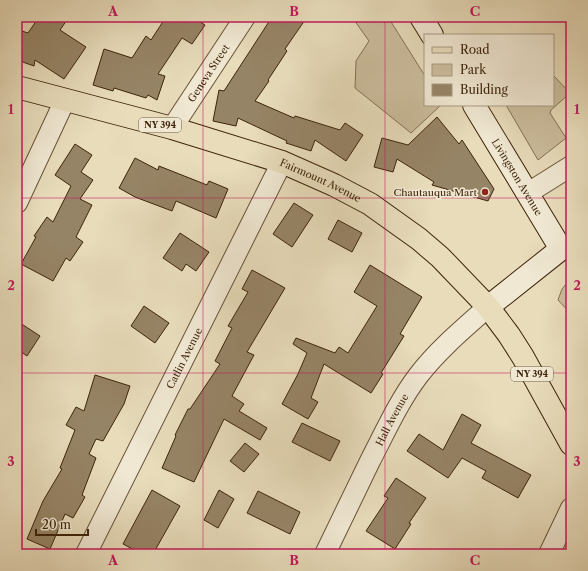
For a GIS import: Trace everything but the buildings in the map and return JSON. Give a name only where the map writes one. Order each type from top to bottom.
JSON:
[{"type":"main road","name":"Fairmount Avenue","points":[[17,87],[172,128],[282,162],[351,194],[370,204],[417,237],[440,257],[488,307]]},
{"type":"main road","name":"NY 394","points":[[488,307],[523,357],[571,444]]},
{"type":"street","name":"Geneva Street","points":[[172,128],[245,17]]},
{"type":"street","points":[[421,17],[431,34]]},
{"type":"street","points":[[17,203],[65,100]]},
{"type":"street","name":"Livingston Avenue","points":[[475,106],[528,194],[566,251]]},
{"type":"street","name":"Catlin Avenue","points":[[86,554],[282,162]]},
{"type":"street","points":[[528,194],[571,166]]},
{"type":"street","points":[[488,307],[566,251]]},
{"type":"street","name":"Hall Avenue","points":[[325,554],[381,438],[404,396],[418,376],[432,360],[449,342],[488,307]]},
{"type":"street","points":[[549,554],[571,508]]},
{"type":"green space","points":[[352,17],[388,17],[424,74],[424,106],[440,106],[411,133],[355,88],[356,61],[369,41]]},
{"type":"green space","points":[[554,76],[570,93],[551,110],[550,113],[566,138],[538,160],[507,106],[554,106]]},
{"type":"green space","points":[[571,278],[571,314],[558,300],[562,289]]},
{"type":"place","name":"Chautauqua Mart","points":[[485,192]]}]
